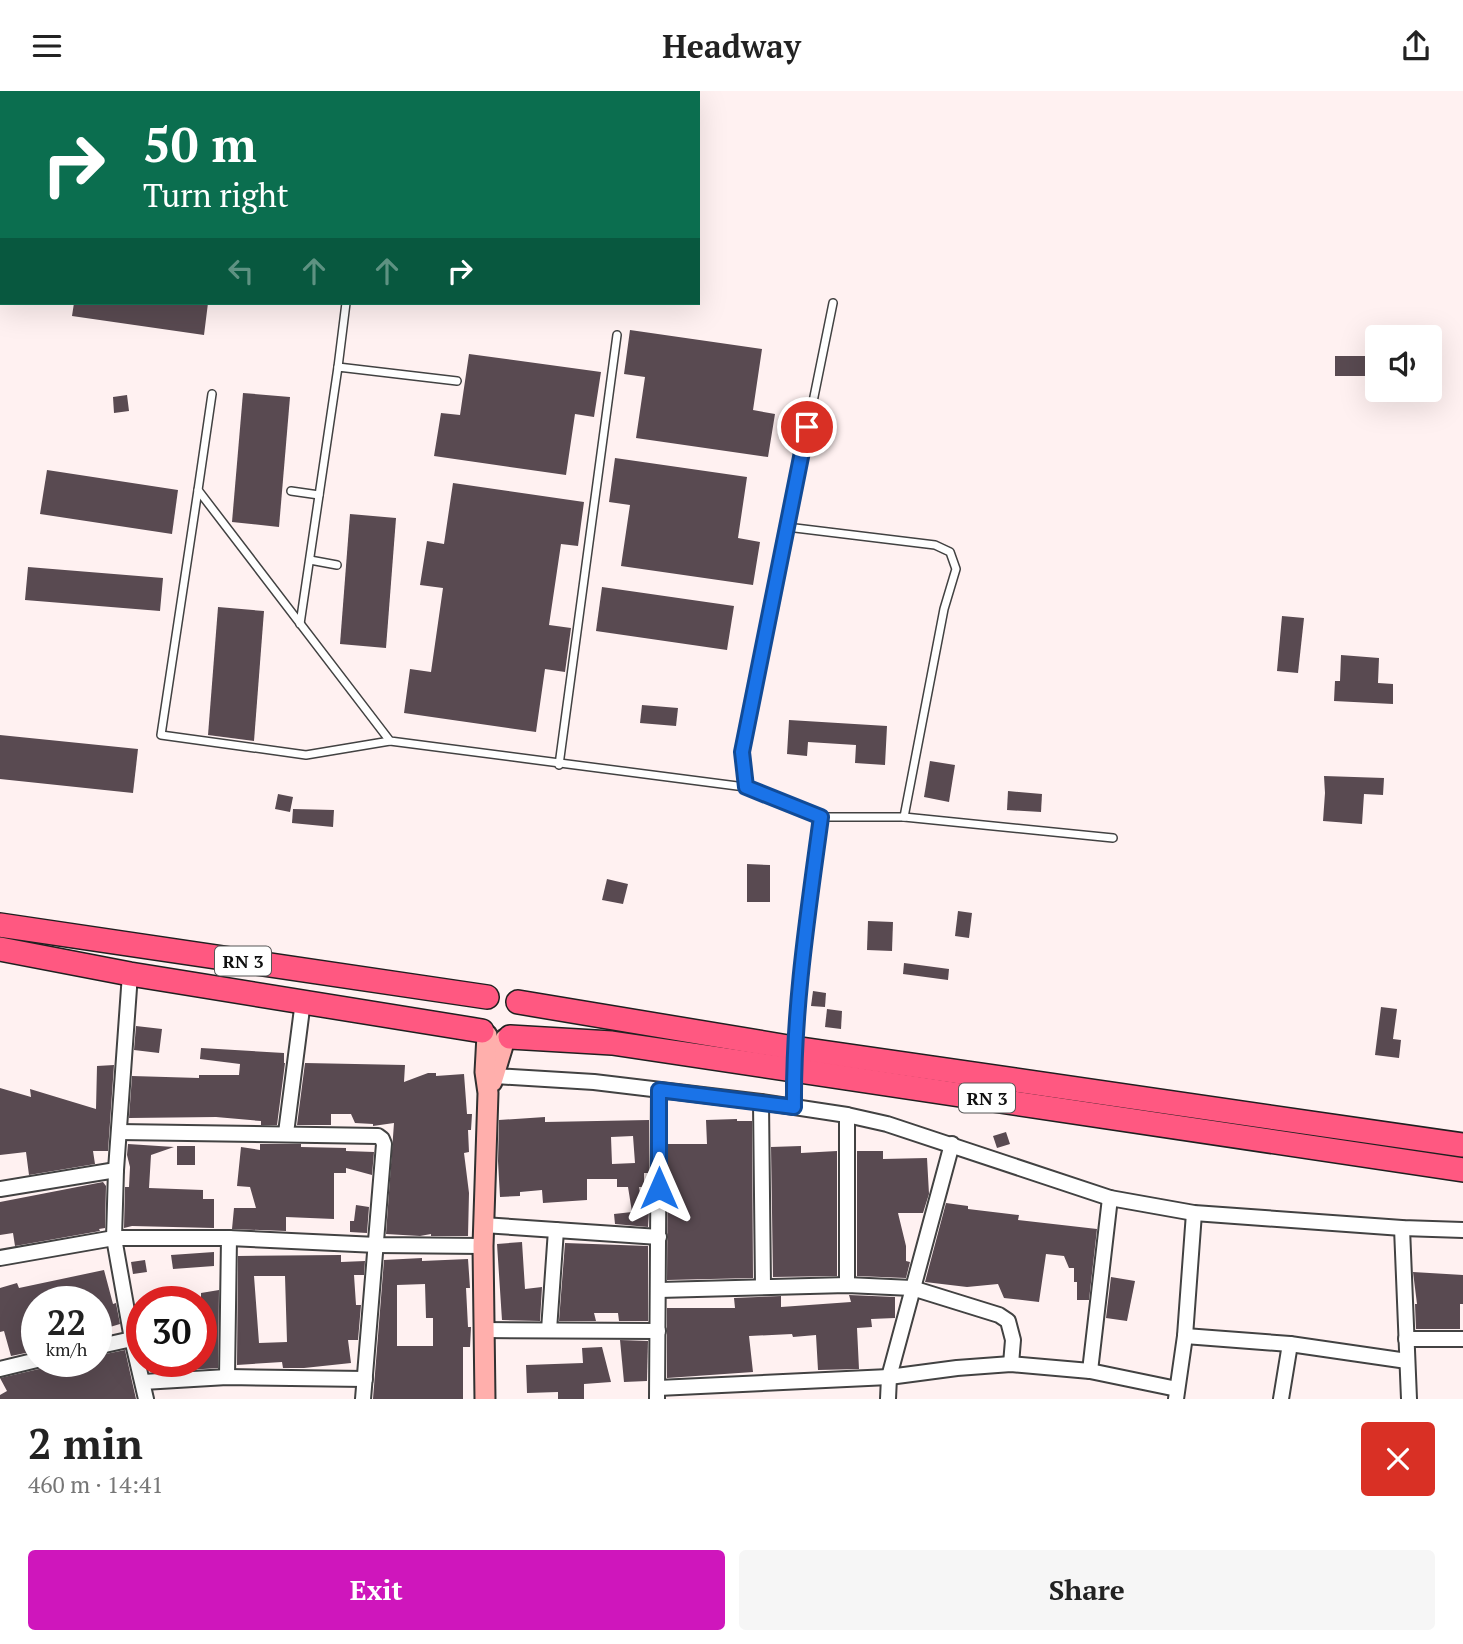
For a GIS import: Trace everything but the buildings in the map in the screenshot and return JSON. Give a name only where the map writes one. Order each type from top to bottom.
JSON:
[{"type":"highway","name":"RN 3","points":[[0,925],[487,997]]},
{"type":"highway","name":"RN 3","points":[[0,949],[130,974],[303,1001],[496,1036],[794,1059],[1463,1145]]},
{"type":"highway","points":[[493,994],[507,994],[518,1002],[523,1014],[520,1028],[496,1036],[477,1017],[478,1009],[487,997],[493,994]]},
{"type":"highway","name":"RN 3","points":[[518,1002],[794,1059],[1463,1170]]},
{"type":"main road","points":[[485,1399],[483,1225],[491,1084],[485,1073],[496,1036]]},
{"type":"street","points":[[126,1305],[114,1238],[116,1170],[130,974]]},
{"type":"street","points":[[286,1133],[303,1001]]},
{"type":"street","points":[[794,1059],[794,1107]]},
{"type":"street","points":[[491,1084],[594,1082],[847,1115],[952,1144],[1110,1198],[1194,1213],[1463,1230]]},
{"type":"street","points":[[659,1090],[657,1393],[888,1377],[1011,1364],[1090,1371],[1176,1394],[1185,1336],[1194,1213]]},
{"type":"street","points":[[761,1102],[763,1287]]},
{"type":"street","points":[[846,1285],[847,1115]]},
{"type":"street","points":[[120,1132],[286,1133],[378,1136],[382,1139],[384,1144],[377,1245],[363,1399]]},
{"type":"street","points":[[888,1399],[888,1377],[952,1144]]},
{"type":"street","points":[[0,1189],[116,1170]]},
{"type":"street","points":[[1090,1371],[1110,1198]]},
{"type":"street","points":[[483,1225],[659,1237]]},
{"type":"street","points":[[1402,1228],[1409,1399]]},
{"type":"street","points":[[549,1330],[556,1230]]},
{"type":"street","points":[[0,1258],[114,1238],[229,1238],[377,1245],[483,1246]]},
{"type":"street","points":[[227,1377],[229,1238]]},
{"type":"street","points":[[659,1290],[846,1285],[912,1288],[999,1315],[1008,1321],[1013,1340],[1011,1364]]},
{"type":"street","points":[[484,1330],[659,1331]]},
{"type":"street","points":[[1185,1336],[1290,1345],[1407,1361]]},
{"type":"street","points":[[1406,1339],[1463,1339]]},
{"type":"street","points":[[1281,1399],[1290,1345]]},
{"type":"street","points":[[0,1369],[21,1364]]},
{"type":"street","points":[[142,1377],[146,1399]]},
{"type":"street","points":[[143,1382],[227,1377],[365,1379]]},
{"type":"lane","points":[[746,787],[742,752],[833,303]]},
{"type":"lane","points":[[300,624],[346,305]]},
{"type":"lane","points":[[559,765],[617,335]]},
{"type":"lane","points":[[338,367],[457,381]]},
{"type":"lane","points":[[212,394],[161,736],[306,755],[390,741],[559,765],[746,787],[821,817],[904,817],[1113,838]]},
{"type":"lane","points":[[198,490],[390,741]]},
{"type":"lane","points":[[291,491],[320,495]]},
{"type":"lane","points":[[787,527],[935,545],[950,552],[956,569],[944,609],[904,817]]},
{"type":"lane","points":[[310,560],[337,565]]},
{"type":"lane","points":[[794,1059],[804,944],[821,817]]},
{"type":"route","points":[[659,1188],[659,1090],[794,1107],[796,1022],[821,817],[746,787],[742,752],[807,427]]}]
